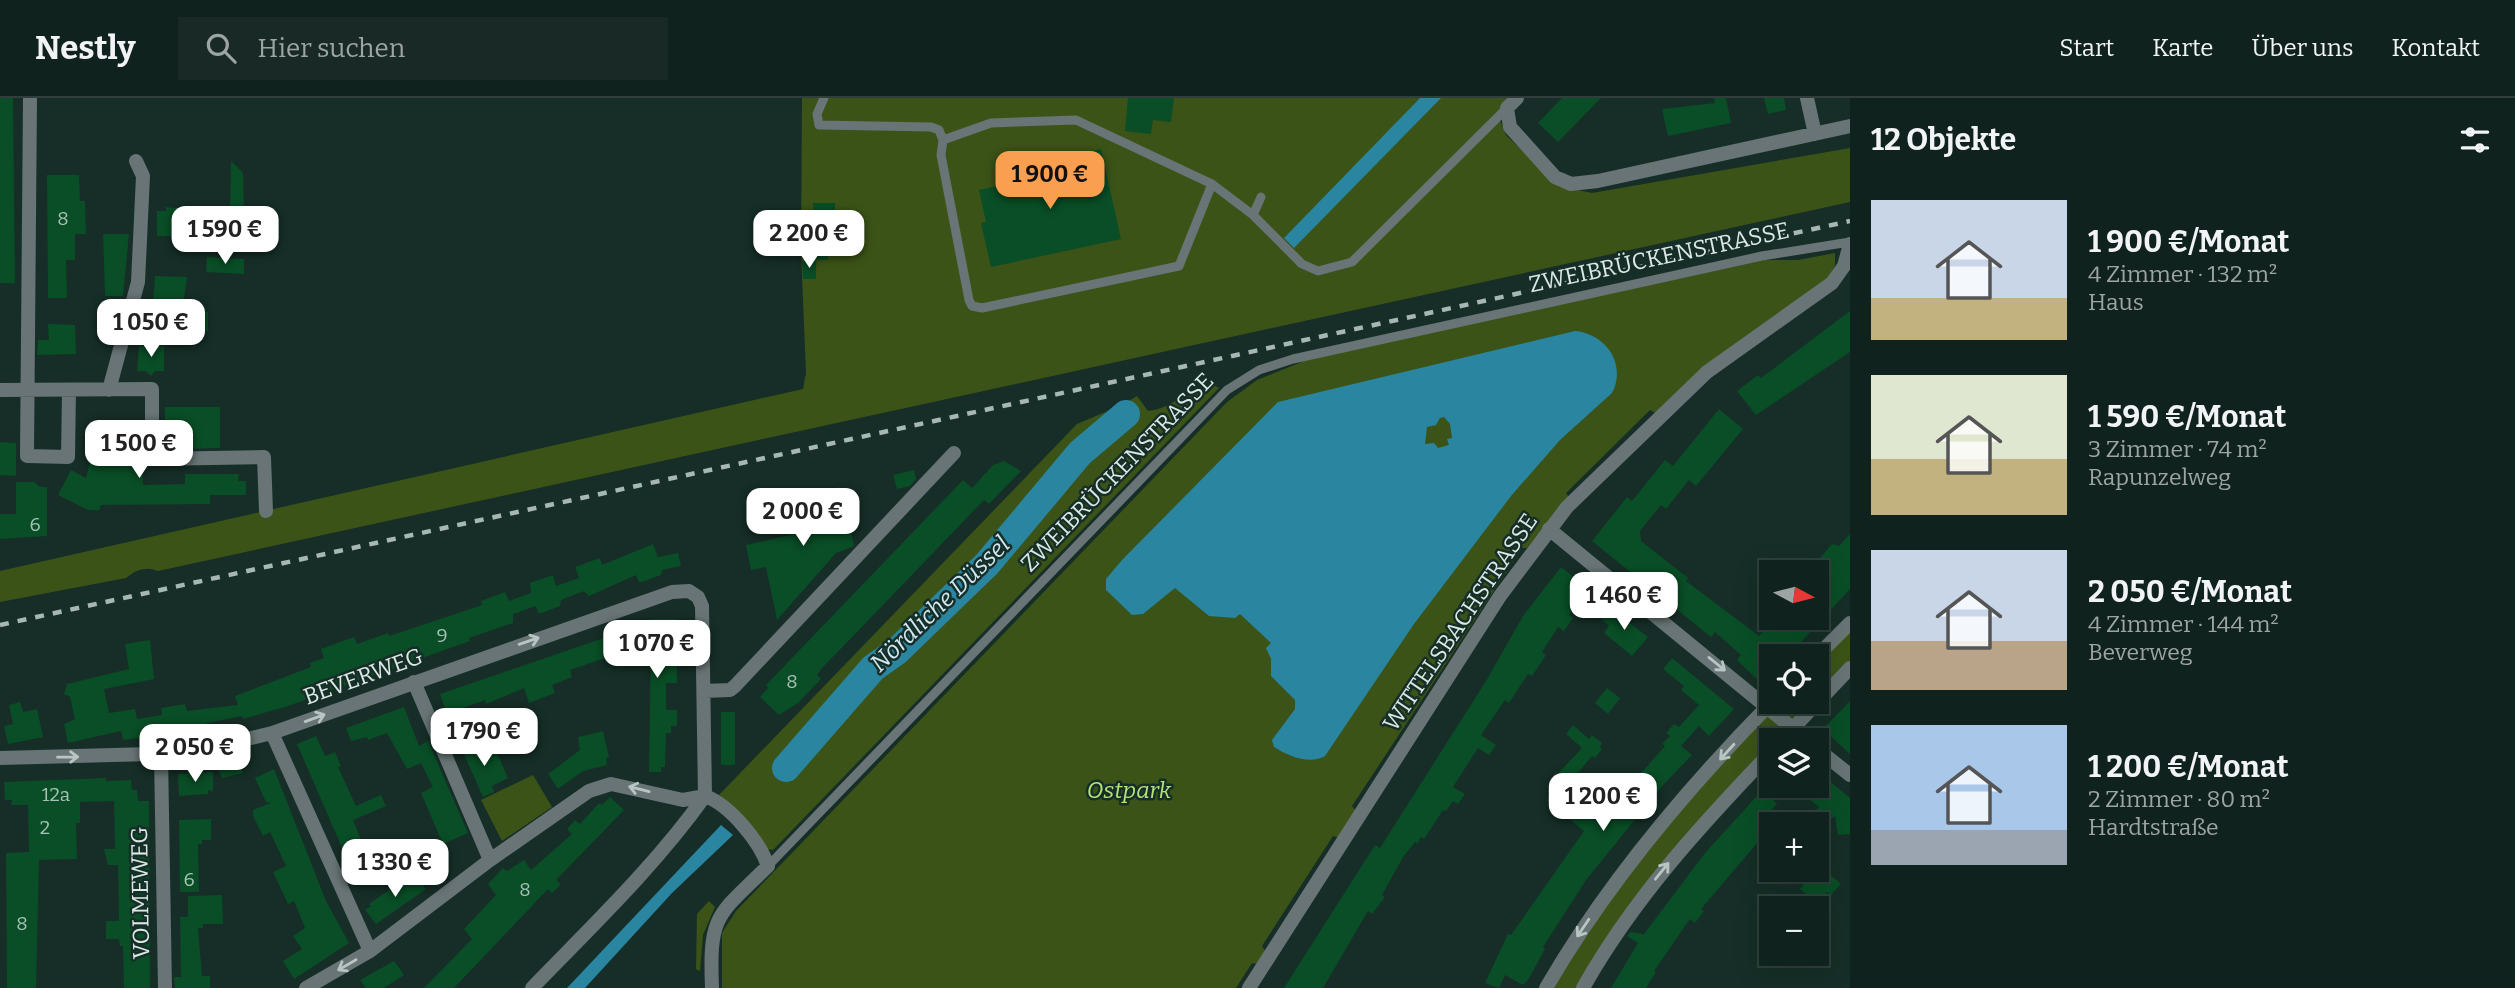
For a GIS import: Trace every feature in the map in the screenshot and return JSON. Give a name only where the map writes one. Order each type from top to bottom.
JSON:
[{"type":"street","points":[[30,98],[27,456],[68,457],[69,390]]},
{"type":"street","points":[[1807,98],[1815,134]]},
{"type":"street","points":[[1512,103],[1510,127],[1555,177],[1571,184],[1598,181],[1850,126]]},
{"type":"street","points":[[108,390],[138,282],[143,176],[136,161]]},
{"type":"street","name":"WITTELSBACHSTRASSE","points":[[1249,988],[1487,616],[1549,529],[1567,507],[1707,372],[1832,283],[1844,266],[1850,243]]},
{"type":"street","points":[[0,390],[152,389],[152,459],[264,457],[266,511]]},
{"type":"street","points":[[532,988],[624,893],[684,826],[705,796],[704,691],[730,690],[735,686],[954,453]]},
{"type":"street","points":[[1549,529],[1759,695]]},
{"type":"street","name":"BEVERWEG","points":[[0,758],[161,755],[189,752],[272,733],[673,592],[689,591],[698,597],[702,606],[704,691]]},
{"type":"street","points":[[1829,644],[1850,623]]},
{"type":"street","points":[[1794,728],[1850,668]]},
{"type":"street","points":[[414,681],[490,860]]},
{"type":"street","points":[[1546,988],[1603,898],[1643,846],[1761,714]]},
{"type":"street","points":[[1779,714],[1792,728]]},
{"type":"street","points":[[272,733],[370,951]]},
{"type":"street","name":"VOLMEWEG","points":[[161,755],[164,988]]},
{"type":"street","points":[[1829,758],[1850,775]]},
{"type":"street","points":[[1583,988],[1628,915],[1667,865],[1759,765]]},
{"type":"street","points":[[306,988],[370,951],[490,860],[602,785],[622,785],[683,800],[705,796],[759,843],[768,866],[724,909],[716,921],[712,941],[712,988]]},
{"type":"lane","points":[[824,98],[817,121],[824,127],[931,127],[939,130],[943,140],[941,155],[969,300],[976,308],[1073,290],[1178,266],[1212,184]]},
{"type":"lane","points":[[943,140],[991,124],[1076,120],[1212,184],[1254,215],[1302,264],[1318,271],[1343,267],[1370,245],[1512,103]]},
{"type":"lane","points":[[1254,215],[1261,197]]},
{"type":"lane","name":"ZWEIBRÜCKENSTRASSE","points":[[768,866],[1223,394],[1259,370],[1293,359],[1748,259],[1850,243]]},
{"type":"green space","points":[[802,98],[1506,98],[1500,120],[1506,135],[1558,186],[1592,193],[1850,148],[1850,202],[158,571],[141,570],[126,578],[0,602],[0,571],[803,389],[806,373],[801,252]]},
{"type":"green space","name":"Ostpark","points":[[1835,253],[1835,265],[1828,280],[1655,413],[1650,410],[1566,493],[1569,497],[1527,548],[1522,548],[1352,806],[1356,811],[1340,838],[1333,836],[1262,946],[1265,951],[1257,964],[1252,963],[1236,988],[722,988],[722,933],[736,911],[1227,402],[1257,380],[1314,357],[1765,260],[1798,260]]},
{"type":"green space","points":[[1212,384],[1219,388],[773,850],[766,849],[758,833],[717,797],[1077,424],[1137,396],[1148,411],[1165,406],[1201,386]]},
{"type":"green space","points":[[1850,628],[1850,662],[1829,685],[1829,650]]},
{"type":"green space","points":[[1766,714],[1802,714],[1788,728],[1759,728],[1759,761],[1578,988],[1551,988],[1601,911],[1656,839]]},
{"type":"green space","points":[[533,775],[552,807],[502,841],[481,800]]},
{"type":"green space","points":[[709,901],[715,907],[703,935],[700,971],[696,969],[697,914]]},
{"type":"water","points":[[1420,98],[1441,98],[1294,248],[1284,238]]},
{"type":"water","points":[[1575,331],[1586,333],[1604,344],[1611,352],[1617,372],[1612,393],[1560,440],[1511,496],[1414,624],[1325,756],[1313,760],[1292,756],[1274,747],[1272,740],[1295,709],[1295,700],[1271,676],[1271,659],[1266,648],[1271,643],[1240,614],[1235,618],[1209,616],[1175,588],[1143,614],[1132,615],[1106,590],[1106,579],[1122,560],[1278,402]],"holes":[[[1444,417],[1450,424],[1452,438],[1447,439],[1449,445],[1438,448],[1434,443],[1425,444],[1427,427],[1436,425],[1440,418]]]},
{"type":"water","points":[[721,825],[733,835],[672,893],[585,988],[567,988]]},
{"type":"building","points":[[0,98],[13,98],[15,283],[0,283]]},
{"type":"building","points":[[1128,98],[1174,98],[1171,122],[1153,120],[1151,134],[1125,131]]},
{"type":"building","points":[[1562,98],[1601,98],[1558,142],[1538,123]]},
{"type":"building","points":[[1714,98],[1726,98],[1731,123],[1668,136],[1662,109],[1715,103]]},
{"type":"building","points":[[1764,98],[1784,98],[1786,110],[1768,114]]},
{"type":"building","points":[[1101,149],[1121,239],[991,267],[981,223],[986,222],[979,190],[1051,174],[1048,161]]},
{"type":"building","points":[[231,161],[243,173],[244,215],[230,215]]},
{"type":"building","points":[[47,175],[79,175],[80,201],[85,201],[86,234],[75,234],[75,260],[66,260],[67,298],[48,298]]},
{"type":"building","points":[[813,203],[835,203],[835,217],[828,217],[828,260],[815,260]]},
{"type":"building","points":[[166,207],[194,210],[194,236],[157,236],[157,211],[166,211]]},
{"type":"building","points":[[103,234],[129,234],[123,296],[105,296]]},
{"type":"building","points":[[207,257],[244,259],[244,274],[206,272]]},
{"type":"building","points":[[802,261],[816,261],[816,279],[803,279]]},
{"type":"building","points":[[155,276],[187,277],[182,312],[208,312],[208,331],[164,331],[164,312],[156,312],[156,305],[153,305]]},
{"type":"building","points":[[1850,311],[1850,352],[1756,415],[1737,391],[1758,375],[1761,378]]},
{"type":"building","points":[[48,324],[75,325],[76,354],[37,355],[38,340],[49,340]]},
{"type":"building","points":[[139,346],[164,346],[164,371],[155,371],[151,376],[146,371],[137,371]]},
{"type":"building","points":[[165,407],[220,407],[220,448],[184,449],[184,421],[165,421]]},
{"type":"building","points":[[1719,409],[1743,429],[1696,486],[1689,480],[1666,509],[1661,505],[1640,531],[1641,541],[1688,578],[1686,581],[1759,636],[1765,630],[1812,630],[1799,644],[1759,644],[1759,681],[1737,660],[1741,655],[1715,632],[1711,637],[1592,541],[1627,497],[1632,501],[1665,460],[1673,466]]},
{"type":"building","points":[[125,427],[141,427],[143,485],[185,484],[185,474],[239,474],[238,481],[246,481],[246,495],[210,495],[210,504],[101,505],[99,510],[88,510],[58,495],[71,470],[86,478],[94,446],[119,445],[119,431]]},
{"type":"building","points":[[0,442],[16,443],[16,476],[0,475]]},
{"type":"building","points":[[1004,461],[1021,471],[989,504],[984,500],[823,667],[817,675],[821,679],[798,703],[779,715],[760,697],[768,688],[766,685],[963,480],[972,488],[993,465]]},
{"type":"building","points":[[914,470],[916,479],[910,486],[897,489],[893,475]]},
{"type":"building","points":[[16,482],[34,482],[40,487],[47,487],[47,536],[0,539],[0,514],[16,514]]},
{"type":"building","points":[[841,487],[854,546],[836,553],[777,620],[766,567],[751,570],[746,545],[800,533],[793,505],[829,498],[827,490]]},
{"type":"building","points":[[1850,534],[1850,589],[1829,612],[1829,560],[1818,560],[1832,544],[1839,546]]},
{"type":"building","points":[[653,544],[658,557],[678,553],[681,566],[662,570],[661,575],[642,582],[639,582],[636,575],[589,596],[584,591],[561,600],[560,606],[542,613],[538,613],[536,606],[513,614],[513,623],[469,638],[470,641],[288,706],[243,719],[242,716],[207,723],[208,729],[123,740],[121,731],[68,743],[64,724],[75,719],[70,697],[64,694],[67,684],[129,669],[125,644],[150,640],[154,679],[104,689],[109,713],[135,709],[137,719],[162,715],[161,708],[185,704],[187,711],[238,705],[235,696],[311,667],[310,663],[324,658],[321,649],[354,637],[357,644],[388,633],[389,636],[482,605],[481,601],[505,592],[509,601],[531,593],[530,583],[553,575],[556,586],[579,578],[575,567],[600,558],[602,565]]},
{"type":"building","points":[[1561,567],[1589,589],[1569,615],[1573,618],[1564,631],[1558,627],[1542,652],[1546,655],[1532,676],[1528,674],[1509,703],[1505,700],[1481,735],[1496,745],[1489,755],[1478,748],[1453,787],[1465,794],[1458,804],[1453,801],[1446,811],[1443,810],[1424,839],[1421,837],[1417,844],[1415,842],[1403,857],[1382,895],[1385,897],[1372,914],[1368,911],[1323,988],[1284,988],[1375,845],[1380,848],[1486,681],[1523,616]]},
{"type":"building","points":[[1611,608],[1648,637],[1632,656],[1604,633],[1609,626],[1602,620]]},
{"type":"building","points":[[654,619],[676,619],[677,683],[666,683],[666,710],[677,710],[677,726],[671,726],[671,733],[666,733],[665,767],[661,767],[661,772],[649,772],[651,643],[619,643],[615,633],[625,630],[623,626]]},
{"type":"building","points":[[604,638],[608,657],[570,670],[572,677],[552,685],[555,693],[529,703],[524,688],[486,704],[485,700],[447,714],[440,694]]},
{"type":"building","points":[[1672,658],[1734,709],[1709,736],[1699,726],[1681,746],[1692,755],[1664,784],[1586,880],[1543,947],[1545,949],[1528,980],[1523,985],[1505,975],[1499,988],[1485,983],[1508,934],[1511,935],[1584,831],[1547,800],[1556,789],[1596,821],[1631,776],[1643,771],[1665,746],[1662,744],[1670,736],[1666,733],[1674,724],[1679,727],[1699,705],[1681,690],[1684,686],[1663,669]]},
{"type":"building","points":[[1607,688],[1620,698],[1608,714],[1595,703]]},
{"type":"building","points":[[1850,701],[1850,754],[1829,735],[1829,728],[1824,728]]},
{"type":"building","points":[[20,702],[23,712],[37,709],[43,737],[8,744],[4,726],[13,724],[9,705]]},
{"type":"building","points":[[404,707],[419,746],[428,741],[468,833],[443,844],[421,793],[433,787],[421,763],[407,769],[387,733],[368,740],[367,737],[351,741],[346,728]]},
{"type":"building","points":[[721,712],[735,712],[735,765],[721,765]]},
{"type":"building","points":[[1573,725],[1589,739],[1592,735],[1602,743],[1602,749],[1595,758],[1592,756],[1562,792],[1550,782],[1582,748],[1566,734]]},
{"type":"building","points":[[603,731],[609,757],[606,758],[607,765],[583,771],[558,789],[548,774],[580,750],[578,737]]},
{"type":"building","points":[[316,736],[325,756],[335,752],[341,766],[338,767],[356,806],[381,795],[386,806],[353,820],[365,849],[346,857],[297,744]]},
{"type":"building","points":[[473,739],[480,756],[491,751],[492,755],[497,753],[508,778],[492,786],[494,792],[483,797],[460,745]]},
{"type":"building","points":[[240,761],[243,773],[222,778],[217,766]]},
{"type":"building","points":[[274,769],[326,901],[349,943],[294,979],[283,961],[302,949],[293,936],[305,928],[294,901],[288,904],[273,872],[286,866],[270,832],[263,836],[253,816],[253,810],[271,803],[266,802],[255,778]]},
{"type":"building","points":[[213,772],[213,791],[208,790],[208,794],[179,796],[178,774]]},
{"type":"building","points":[[106,778],[106,781],[131,780],[132,790],[137,790],[138,801],[149,801],[150,988],[124,988],[123,946],[120,946],[119,939],[106,939],[106,921],[119,921],[118,865],[108,865],[104,849],[115,849],[114,801],[80,802],[80,823],[76,823],[77,859],[39,860],[36,988],[7,988],[6,853],[29,852],[28,805],[11,805],[12,800],[5,800],[4,782]]},
{"type":"building","points":[[1829,781],[1850,798],[1850,834],[1838,835],[1835,816],[1829,820],[1829,812],[1815,812],[1819,807],[1808,798],[1829,798]]},
{"type":"building","points":[[1759,794],[1759,798],[1775,798],[1773,800],[1777,804],[1772,809],[1775,812],[1759,812],[1759,841],[1701,909],[1704,911],[1695,923],[1690,919],[1654,971],[1656,972],[1646,988],[1611,988],[1638,943],[1627,936],[1630,932],[1644,934],[1705,853]]},
{"type":"building","points":[[610,797],[624,810],[556,880],[561,884],[552,893],[548,889],[454,988],[424,988],[472,939],[464,929],[496,895],[488,884],[503,868],[507,871],[524,860],[531,870],[572,834],[567,829],[575,820],[580,824],[599,803],[602,805]]},
{"type":"building","points":[[211,819],[211,840],[202,840],[202,844],[198,844],[199,892],[180,892],[179,820]]},
{"type":"building","points":[[1830,875],[1841,884],[1831,895],[1827,892],[1824,896],[1808,896],[1800,889],[1805,882],[1829,882]]},
{"type":"building","points":[[417,876],[426,889],[376,924],[365,910],[371,906],[369,904],[406,878],[409,882]]},
{"type":"building","points":[[222,895],[223,924],[203,924],[203,928],[198,928],[202,976],[210,976],[210,988],[175,988],[174,977],[181,977],[180,917],[188,917],[188,896]]},
{"type":"building","points":[[394,961],[404,975],[384,988],[366,988],[360,980]]},
{"type":"waterway","name":"Nördliche Düssel","points":[[786,768],[873,668],[897,651],[987,564],[1080,453],[1126,414]]},
{"type":"railway","points":[[0,625],[1850,221]]}]
